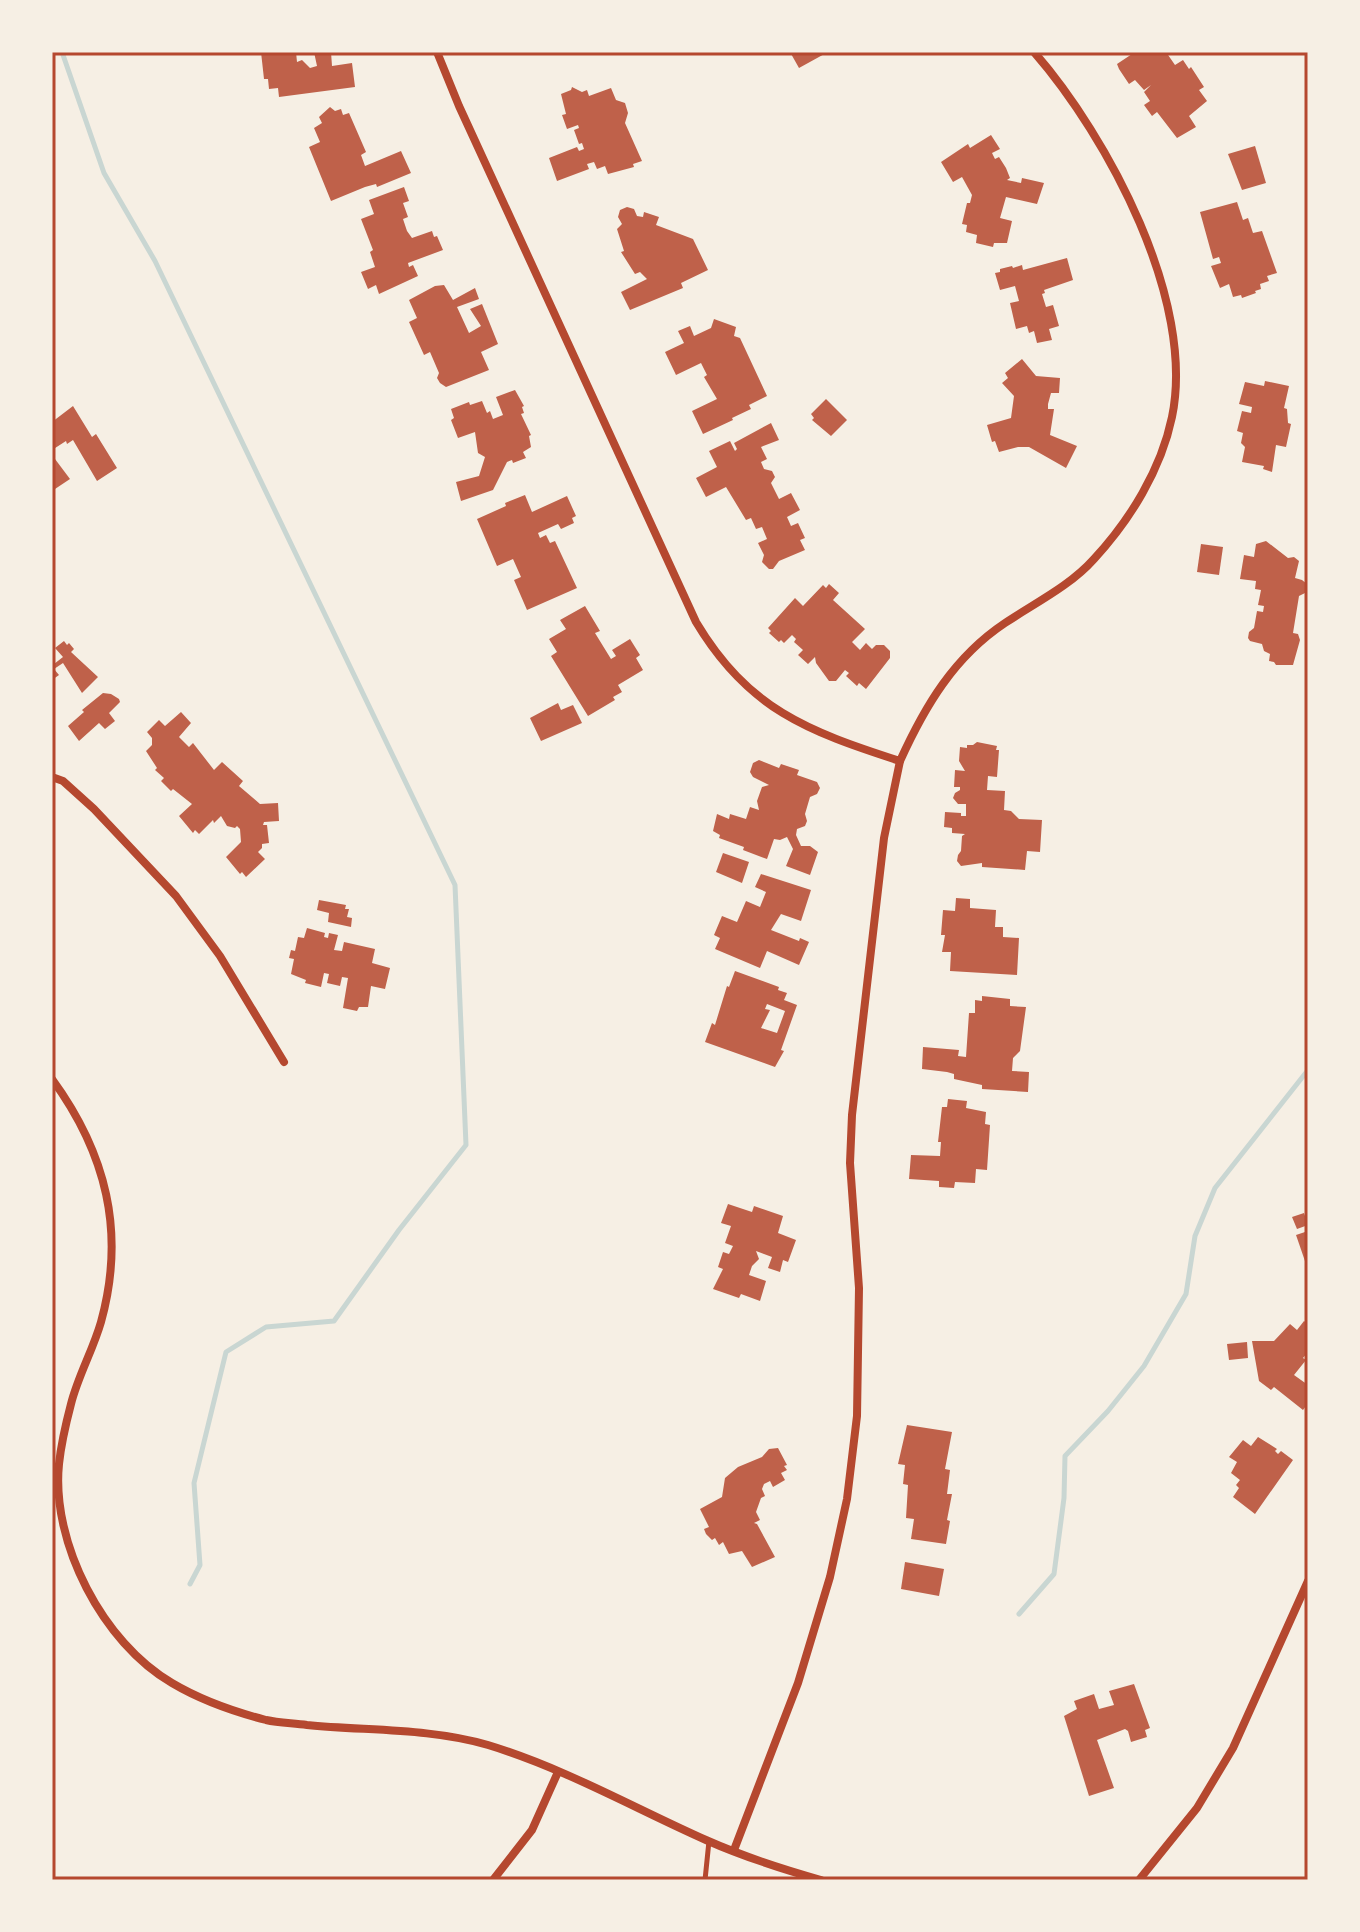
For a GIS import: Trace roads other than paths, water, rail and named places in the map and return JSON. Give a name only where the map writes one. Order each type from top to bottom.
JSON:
[{"type":"street","points":[[437,52],[679,585],[712,649],[748,688],[780,714],[815,732],[900,761]]},
{"type":"street","points":[[734,1850],[798,1683],[830,1577],[847,1499],[858,1388],[859,1288],[850,1163],[852,1115],[886,827],[900,761],[929,702],[955,667],[988,636],[1054,593],[1092,562],[1129,517],[1156,468],[1172,417],[1176,368],[1163,289],[1148,239],[1108,161],[1065,90],[1034,52]]},
{"type":"street","points":[[52,777],[63,781],[94,809],[176,896],[220,956],[284,1062]]},
{"type":"street","points":[[52,1079],[88,1134],[103,1180],[111,1237],[107,1298],[94,1345],[71,1403],[59,1466],[63,1521],[87,1592],[110,1628],[133,1653],[171,1683],[268,1721],[411,1732],[486,1745],[558,1772],[709,1841],[821,1880]]},
{"type":"street","points":[[1139,1880],[1197,1808],[1233,1748],[1308,1581]]},
{"type":"street","points":[[493,1880],[532,1830],[558,1772]]},
{"type":"lane","points":[[705,1880],[709,1841]]},
{"type":"waterway","points":[[62,52],[104,173],[155,261],[455,885],[466,1145],[399,1230],[334,1321],[266,1327],[226,1352],[194,1483],[200,1565],[190,1584]]},
{"type":"waterway","points":[[1019,1614],[1054,1574],[1064,1498],[1065,1456],[1108,1411],[1144,1366],[1186,1294],[1195,1236],[1215,1188],[1308,1070]]}]
